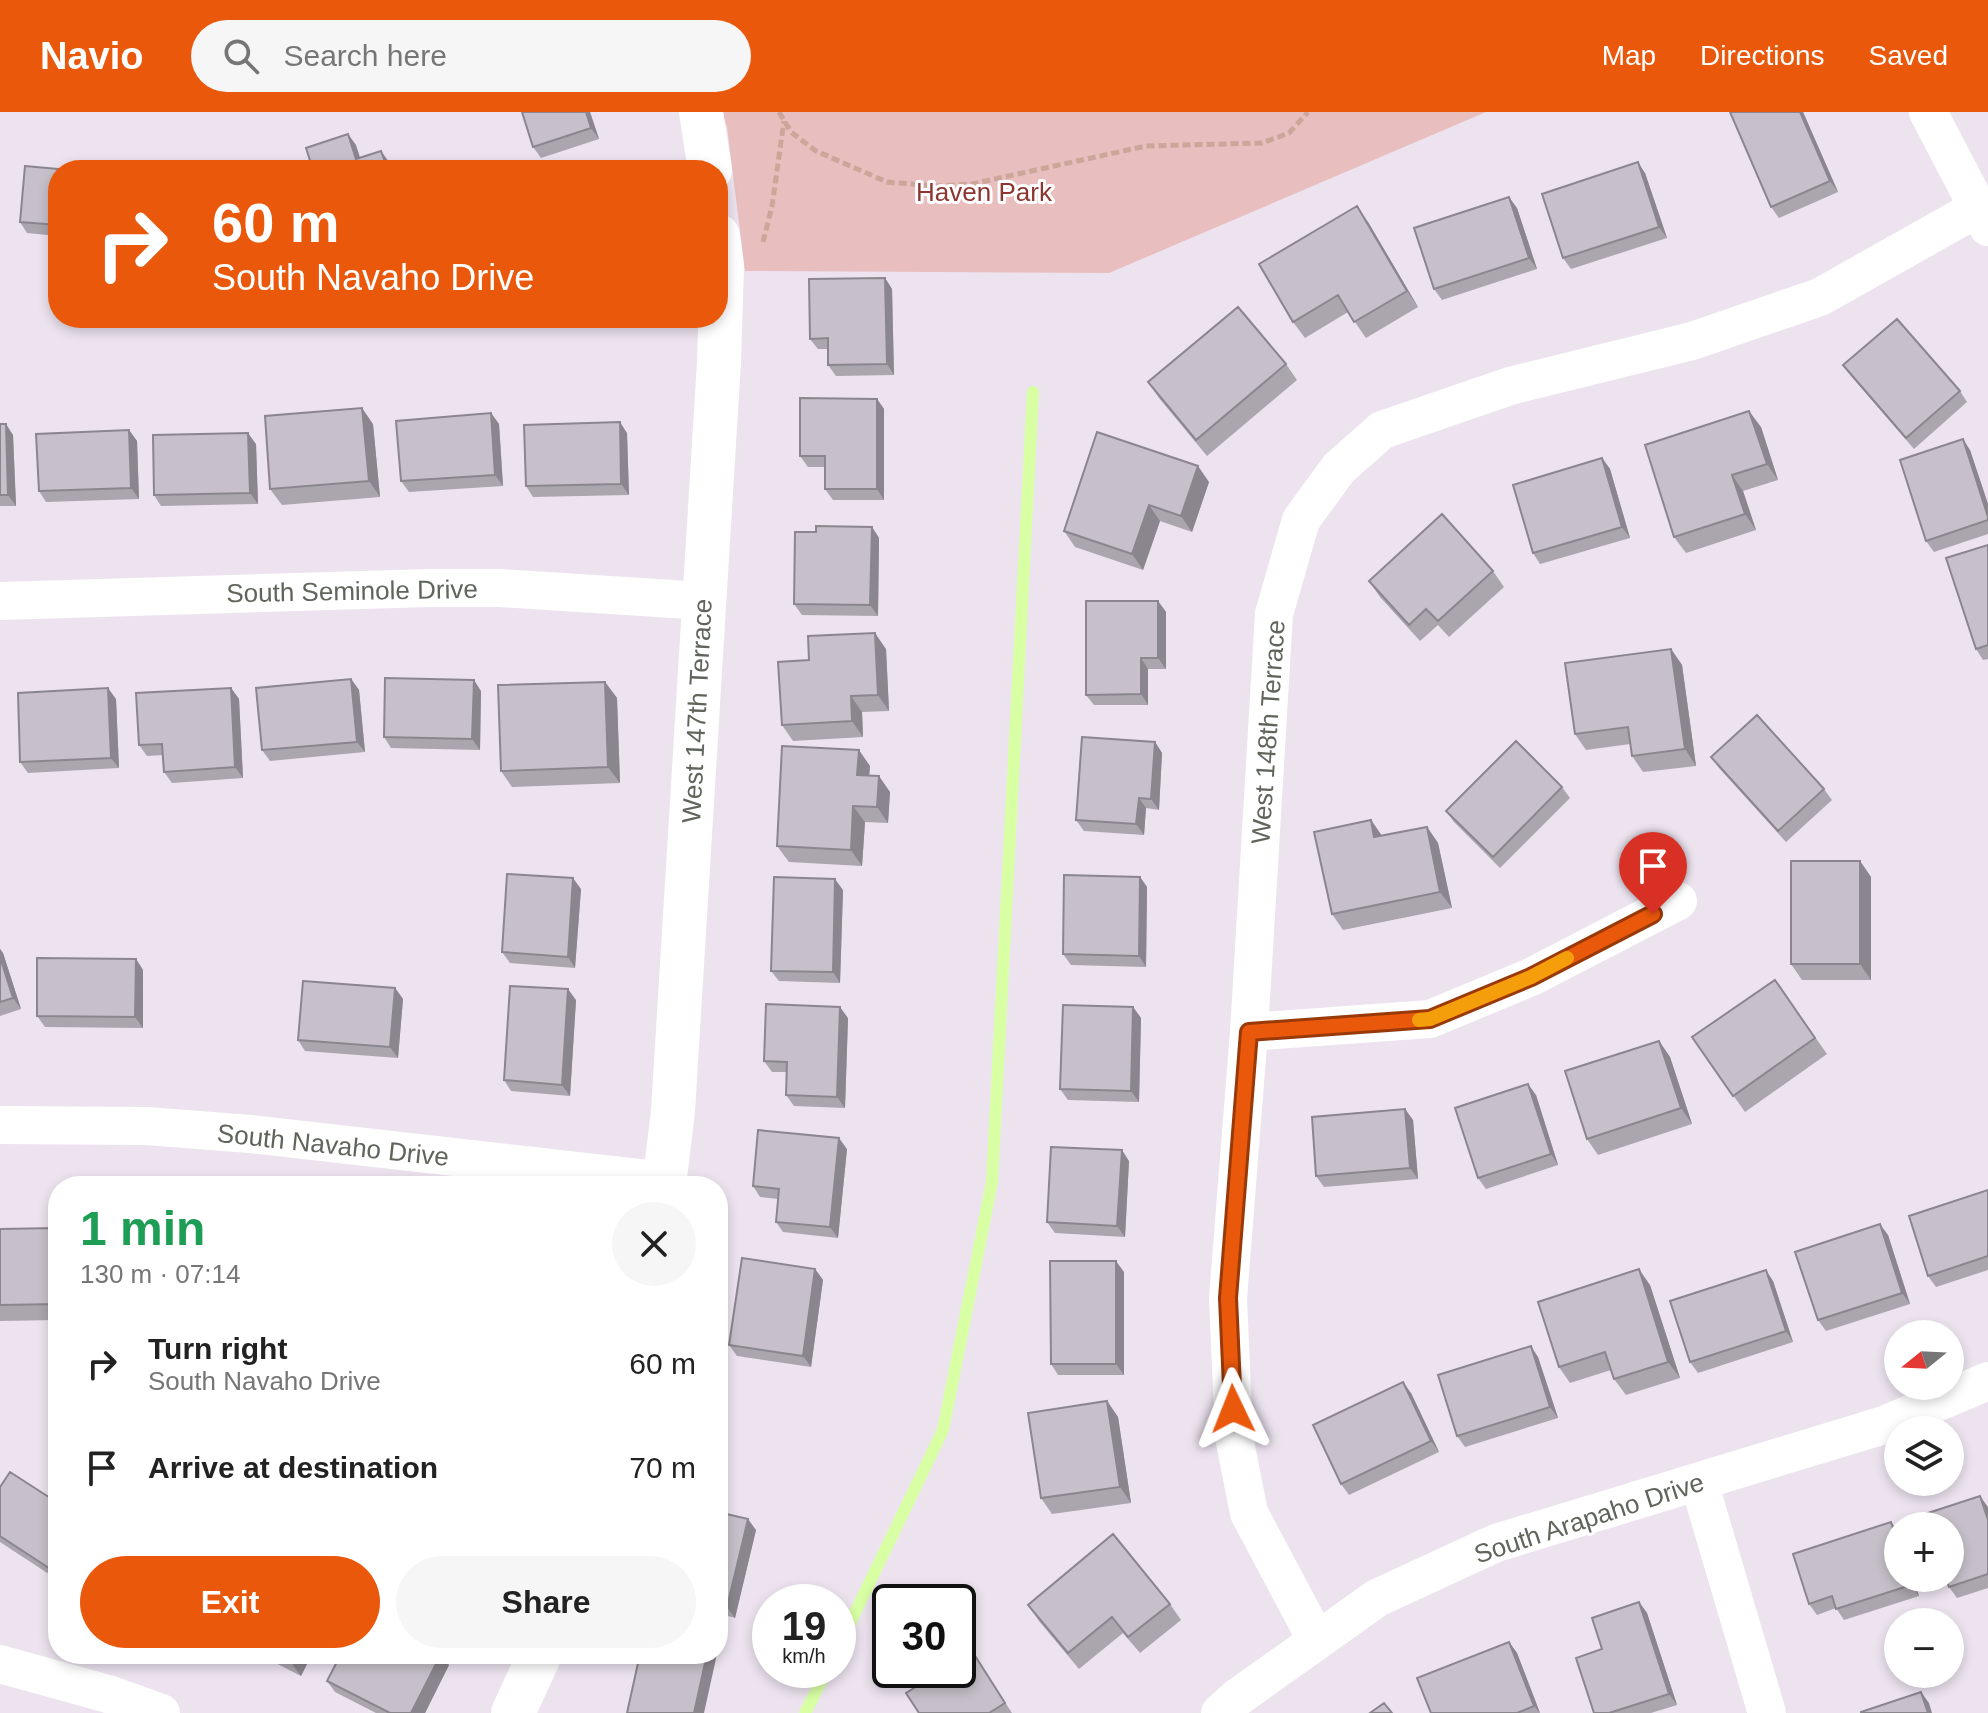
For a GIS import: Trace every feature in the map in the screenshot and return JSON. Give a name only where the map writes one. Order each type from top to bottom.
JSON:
[{"type":"street","points":[[701,112],[708,160]]},
{"type":"street","points":[[1928,112],[1983,217]]},
{"type":"street","name":"West 148th Terrace","points":[[1317,1641],[1249,1513],[1234,1437],[1228,1298],[1249,1032],[1274,614],[1301,520],[1339,468],[1382,430],[1510,386],[1692,341],[1820,297],[1983,217]]},
{"type":"street","name":"West 147th Terrace","points":[[665,1176],[673,1111],[720,328]]},
{"type":"street","name":"South Seminole Drive","points":[[0,601],[429,588],[499,588],[704,601]]},
{"type":"street","points":[[1249,1032],[1430,1019],[1531,977],[1678,901]]},
{"type":"street","name":"South Navaho Drive","points":[[0,1125],[147,1126],[250,1134],[598,1176]]},
{"type":"street","name":"South Arapaho Drive","points":[[1220,1713],[1377,1598],[1496,1543],[1884,1425],[1988,1381]]},
{"type":"street","points":[[1699,1482],[1767,1713]]},
{"type":"street","points":[[0,1664],[108,1694],[161,1713]]},
{"type":"street","points":[[513,1713],[535,1664]]},
{"type":"path","points":[[779,112],[791,132],[816,151],[887,182],[936,186],[972,184],[1146,146],[1262,143],[1289,133],[1308,112]]},
{"type":"green space","name":"Haven Park","points":[[722,112],[1486,112],[1109,273],[745,271],[727,127]]},
{"type":"building","points":[[522,112],[586,112],[591,128],[533,147]]},
{"type":"building","points":[[1730,112],[1800,112],[1830,181],[1771,207]]},
{"type":"building","points":[[348,134],[356,159],[381,151],[384,160],[310,160],[306,148]]},
{"type":"building","points":[[1638,162],[1659,227],[1563,258],[1542,194]]},
{"type":"building","points":[[25,166],[48,168],[48,224],[20,222]]},
{"type":"building","points":[[1509,197],[1529,258],[1434,289],[1414,228]]},
{"type":"building","points":[[1357,206],[1407,291],[1354,322],[1338,295],[1293,322],[1259,264]]},
{"type":"building","points":[[885,278],[887,364],[828,365],[828,338],[810,339],[809,279]]},
{"type":"building","points":[[1238,307],[1286,364],[1196,440],[1148,382]]},
{"type":"building","points":[[1897,319],[1960,391],[1906,438],[1843,365]]},
{"type":"building","points":[[800,398],[877,399],[877,489],[825,489],[825,456],[800,456]]},
{"type":"building","points":[[362,408],[369,481],[270,489],[265,416]]},
{"type":"building","points":[[1749,411],[1767,464],[1732,475],[1745,514],[1674,537],[1645,445]]},
{"type":"building","points":[[491,413],[495,475],[401,481],[396,421]]},
{"type":"building","points":[[620,422],[621,484],[526,486],[524,425]]},
{"type":"building","points":[[0,424],[6,424],[8,495],[0,495]]},
{"type":"building","points":[[129,430],[131,488],[39,491],[36,434]]},
{"type":"building","points":[[1097,432],[1198,466],[1181,516],[1149,505],[1132,554],[1064,531]]},
{"type":"building","points":[[248,433],[250,493],[154,495],[153,435]]},
{"type":"building","points":[[1963,439],[1988,520],[1926,541],[1900,460]]},
{"type":"building","points":[[1602,458],[1622,527],[1533,553],[1513,485]]},
{"type":"building","points":[[1442,514],[1493,571],[1438,621],[1426,609],[1409,625],[1369,581]]},
{"type":"building","points":[[816,526],[872,527],[870,605],[794,604],[795,532],[816,532]]},
{"type":"building","points":[[1988,545],[1988,645],[1976,649],[1946,558]]},
{"type":"building","points":[[1086,601],[1158,601],[1158,658],[1141,658],[1141,694],[1086,695]]},
{"type":"building","points":[[875,633],[878,695],[851,696],[852,721],[782,725],[778,662],[809,660],[808,636]]},
{"type":"building","points":[[1671,649],[1685,749],[1632,756],[1628,727],[1575,734],[1565,663]]},
{"type":"building","points":[[385,678],[474,680],[472,739],[384,737]]},
{"type":"building","points":[[351,679],[357,742],[262,750],[256,688]]},
{"type":"building","points":[[605,682],[608,767],[501,771],[498,685]]},
{"type":"building","points":[[108,688],[111,758],[20,762],[18,693]]},
{"type":"building","points":[[231,688],[235,767],[164,772],[162,744],[139,745],[136,693]]},
{"type":"building","points":[[1757,715],[1824,789],[1778,831],[1711,757]]},
{"type":"building","points":[[1082,737],[1155,742],[1151,799],[1139,798],[1136,824],[1076,820]]},
{"type":"building","points":[[1516,741],[1562,787],[1493,857],[1446,811]]},
{"type":"building","points":[[782,746],[859,750],[857,775],[879,776],[877,807],[853,806],[851,850],[777,846]]},
{"type":"building","points":[[1371,820],[1374,837],[1427,827],[1440,892],[1332,914],[1314,832]]},
{"type":"building","points":[[1791,861],[1860,861],[1860,964],[1791,964]]},
{"type":"building","points":[[507,874],[573,878],[568,957],[502,952]]},
{"type":"building","points":[[1064,875],[1140,877],[1139,956],[1063,954]]},
{"type":"building","points":[[774,877],[835,879],[833,972],[771,971]]},
{"type":"building","points":[[0,957],[13,998],[0,1002]]},
{"type":"building","points":[[37,958],[136,959],[135,1017],[37,1016]]},
{"type":"building","points":[[1775,980],[1815,1038],[1733,1096],[1692,1037]]},
{"type":"building","points":[[303,981],[395,988],[390,1047],[298,1040]]},
{"type":"building","points":[[510,986],[568,989],[562,1085],[504,1080]]},
{"type":"building","points":[[766,1004],[840,1007],[837,1097],[786,1095],[787,1062],[764,1061]]},
{"type":"building","points":[[1063,1005],[1133,1007],[1131,1091],[1060,1089]]},
{"type":"building","points":[[1659,1041],[1681,1108],[1587,1139],[1565,1071]]},
{"type":"building","points":[[1528,1084],[1551,1154],[1478,1178],[1455,1108]]},
{"type":"building","points":[[1405,1109],[1410,1168],[1316,1176],[1312,1117]]},
{"type":"building","points":[[758,1130],[839,1138],[830,1227],[776,1222],[779,1189],[753,1186]]},
{"type":"building","points":[[1051,1147],[1122,1150],[1117,1226],[1047,1222]]},
{"type":"building","points":[[1988,1190],[1988,1256],[1928,1276],[1909,1216]]},
{"type":"building","points":[[1880,1224],[1902,1293],[1818,1320],[1795,1252]]},
{"type":"building","points":[[48,1228],[48,1304],[0,1305],[0,1229]]},
{"type":"building","points":[[742,1258],[815,1269],[803,1356],[729,1345]]},
{"type":"building","points":[[1050,1261],[1116,1261],[1116,1364],[1051,1364]]},
{"type":"building","points":[[1639,1269],[1668,1362],[1614,1379],[1605,1352],[1559,1367],[1538,1302]]},
{"type":"building","points":[[1766,1270],[1786,1331],[1690,1362],[1670,1301]]},
{"type":"building","points":[[1531,1346],[1550,1407],[1457,1436],[1438,1375]]},
{"type":"building","points":[[1403,1382],[1431,1441],[1341,1484],[1313,1425]]},
{"type":"building","points":[[1107,1401],[1120,1487],[1041,1498],[1028,1413]]},
{"type":"building","points":[[10,1472],[48,1497],[48,1567],[0,1536],[0,1487]]},
{"type":"building","points":[[1980,1496],[1988,1516],[1988,1574],[1964,1582],[1964,1512],[1931,1512]]},
{"type":"building","points":[[728,1514],[748,1519],[728,1603]]},
{"type":"building","points":[[1884,1524],[1884,1592],[1889,1592],[1836,1609],[1832,1596],[1809,1604],[1793,1554]]},
{"type":"building","points":[[1113,1534],[1170,1604],[1128,1637],[1112,1617],[1068,1653],[1028,1605]]},
{"type":"building","points":[[1639,1602],[1669,1694],[1609,1713],[1594,1713],[1576,1658],[1602,1649],[1592,1618]]},
{"type":"building","points":[[1509,1642],[1534,1706],[1517,1713],[1431,1713],[1417,1678]]},
{"type":"building","points":[[976,1657],[1005,1703],[989,1713],[919,1713],[906,1693],[914,1688],[976,1688]]},
{"type":"building","points":[[336,1664],[436,1664],[411,1713],[390,1713],[327,1681]]},
{"type":"building","points":[[638,1664],[705,1664],[694,1713],[627,1713]]},
{"type":"building","points":[[1921,1692],[1928,1713],[1861,1713],[1861,1712]]},
{"type":"building","points":[[1384,1703],[1392,1713],[1370,1713]]},
{"type":"waterway","points":[[856,1611],[943,1430],[992,1182],[1033,392]]},
{"type":"waterway","points":[[805,1713],[818,1688]]},
{"type":"slow traffic","points":[[1419,1020],[1430,1019],[1531,977],[1567,958]]},
{"type":"route","points":[[1233,1409],[1228,1298],[1249,1032],[1430,1019],[1531,977],[1653,914]]}]
